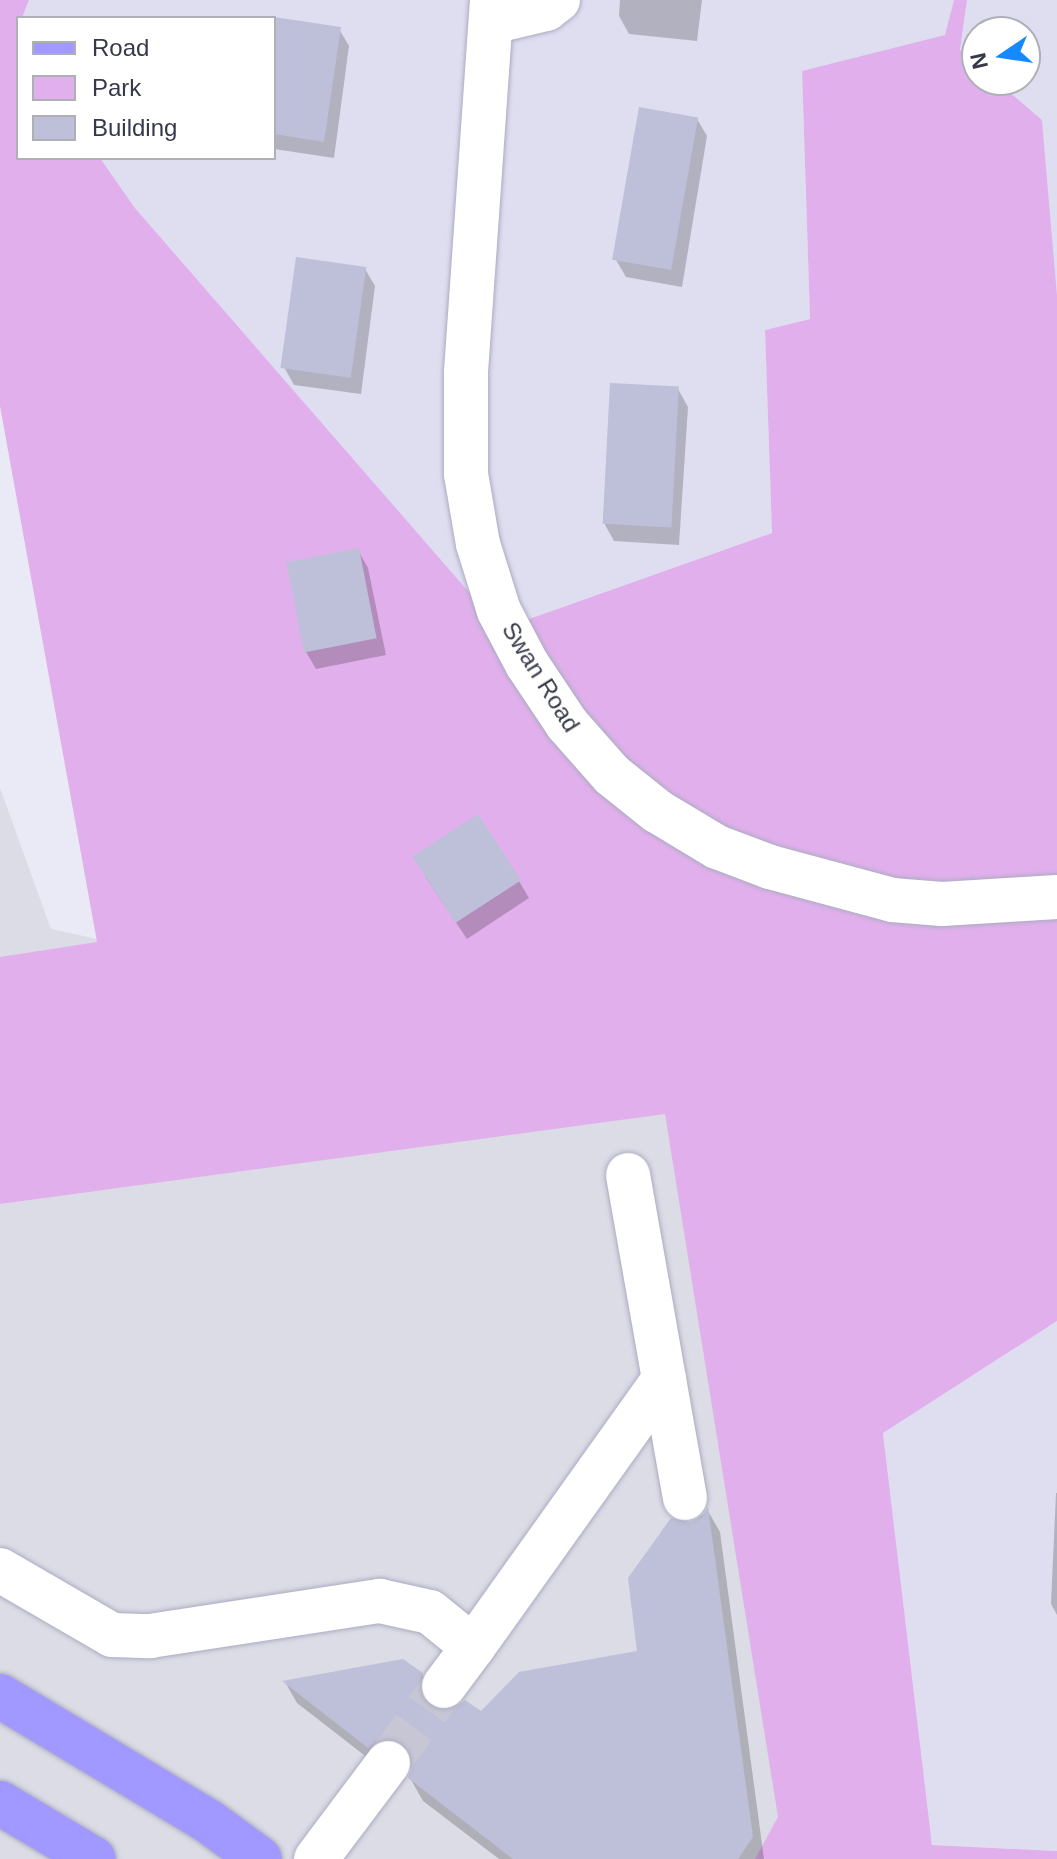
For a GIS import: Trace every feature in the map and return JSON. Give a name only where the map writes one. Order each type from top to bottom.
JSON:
[{"type":"main road","points":[[0,1696],[208,1821],[260,1859]]},
{"type":"main road","points":[[0,1803],[103,1858]]},
{"type":"street","points":[[492,11],[546,9],[558,0]]},
{"type":"street","name":"Swan Road","points":[[492,11],[466,373],[466,474],[482,558],[499,611],[527,664],[567,724],[612,775],[657,811],[717,847],[770,867],[892,900],[942,904],[1057,897]]},
{"type":"street","points":[[628,1175],[685,1498]]},
{"type":"street","points":[[444,1686],[664,1379]]},
{"type":"street","points":[[0,1570],[112,1635],[150,1636],[380,1601],[430,1612],[473,1647]]},
{"type":"street","points":[[316,1859],[388,1763]]},
{"type":"shaded area","points":[[29,0],[954,0],[946,35],[802,72],[810,319],[765,330],[772,533],[501,629],[135,208],[101,160],[276,160],[276,16],[23,16]]},
{"type":"shaded area","points":[[967,0],[1057,0],[1057,295],[1042,121],[1013,96],[1041,96],[1041,16],[965,16]]},
{"type":"shaded area","points":[[0,788],[51,929],[669,1064],[860,1859],[0,1859]]},
{"type":"shaded area","points":[[1057,1321],[1057,1851],[932,1845],[883,1432]]},
{"type":"green space","points":[[0,0],[29,0],[23,16],[16,16],[16,160],[101,160],[135,208],[501,629],[772,533],[765,330],[810,319],[802,71],[945,35],[954,0],[967,0],[965,16],[961,16],[961,96],[1014,96],[1042,120],[1057,295],[1057,1321],[883,1433],[932,1845],[1057,1851],[1057,1859],[755,1859],[778,1817],[665,1114],[0,1204],[0,957],[97,942],[0,406]]},
{"type":"building","points":[[276,17],[341,27],[324,142],[276,134]]},
{"type":"building","points":[[639,107],[698,117],[671,270],[612,260]]},
{"type":"building","points":[[296,257],[366,267],[351,378],[280,368]]},
{"type":"building","points":[[610,383],[679,387],[672,527],[603,524]]},
{"type":"building","points":[[359,548],[377,638],[304,652],[286,562]]},
{"type":"building","points":[[478,814],[521,880],[456,923],[413,856]]},
{"type":"building","points":[[708,1507],[753,1837],[738,1859],[513,1859],[408,1778],[413,1765],[411,1752],[404,1744],[390,1738],[378,1740],[368,1748],[282,1681],[403,1659],[423,1673],[419,1684],[421,1695],[430,1706],[442,1711],[453,1709],[465,1700],[481,1711],[519,1672],[637,1651],[628,1578],[671,1518],[690,1522],[702,1517]]},
{"type":"tunnel","points":[[388,1763],[444,1686]]}]
